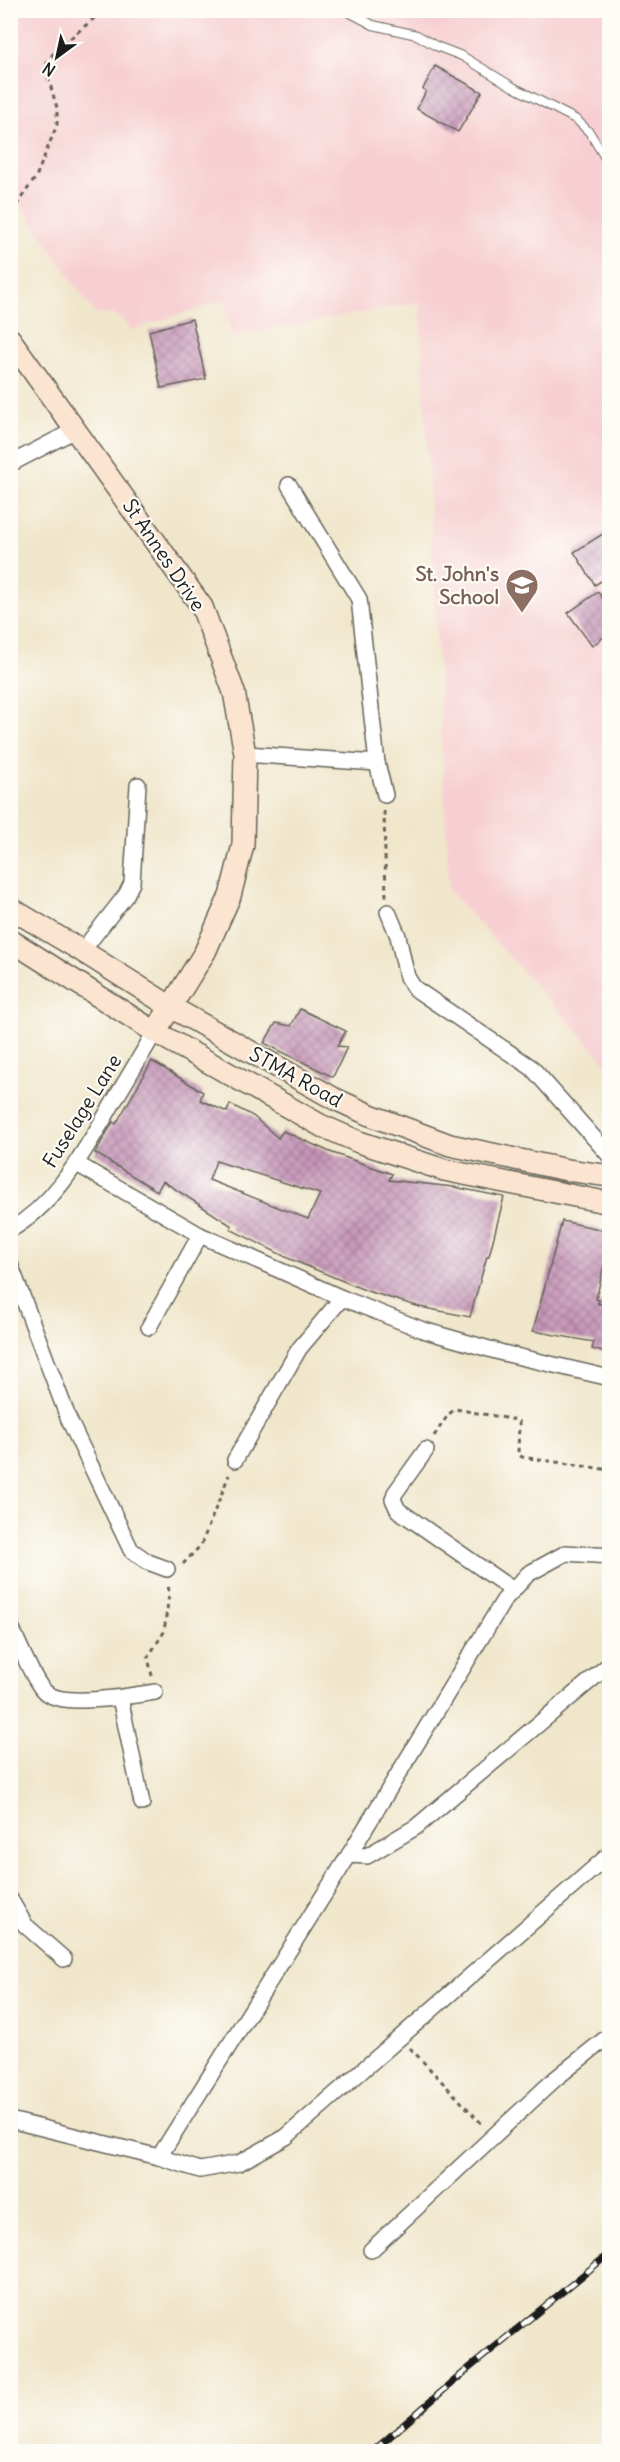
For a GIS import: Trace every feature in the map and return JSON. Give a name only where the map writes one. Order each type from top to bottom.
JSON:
[{"type":"main road","name":"St Annes Drive","points":[[12,343],[202,607],[234,692],[245,754],[243,845],[230,896],[205,952],[155,1032]]},
{"type":"main road","name":"STMA Road","points":[[10,908],[171,1007],[333,1098],[400,1128],[450,1145],[567,1170],[609,1176]]},
{"type":"main road","name":"STMA Road","points":[[10,940],[155,1032],[320,1125],[359,1142],[444,1170],[609,1203]]},
{"type":"street","points":[[10,464],[76,429]]},
{"type":"street","points":[[289,485],[359,599],[377,763],[385,795]]},
{"type":"street","points":[[245,754],[377,763]]},
{"type":"street","points":[[82,951],[126,895],[132,883],[138,785]]},
{"type":"street","points":[[388,912],[398,936],[407,977],[414,988],[532,1068],[609,1156]]},
{"type":"street","name":"Fuselage Lane","points":[[10,1230],[22,1224],[52,1196],[77,1164],[155,1032]]},
{"type":"street","points":[[77,1164],[200,1235],[342,1298],[423,1330],[503,1353],[609,1378]]},
{"type":"street","points":[[149,1326],[200,1235]]},
{"type":"street","points":[[10,1264],[69,1420],[131,1550],[148,1562],[167,1569]]},
{"type":"street","points":[[235,1460],[299,1349],[342,1298]]},
{"type":"street","points":[[426,1450],[395,1493],[394,1504],[398,1510],[513,1590]]},
{"type":"street","points":[[159,2157],[349,1855],[504,1600],[528,1574],[566,1553],[609,1556]]},
{"type":"street","points":[[10,1625],[44,1691],[58,1700],[120,1698],[155,1692]]},
{"type":"street","points":[[349,1855],[367,1857],[416,1827],[609,1664]]},
{"type":"street","points":[[120,1698],[142,1803]]},
{"type":"street","points":[[10,2120],[159,2157],[201,2170],[238,2163],[286,2137],[609,1854]]},
{"type":"street","points":[[10,1899],[25,1925],[64,1959]]},
{"type":"street","points":[[371,2250],[555,2079],[609,2035]]},
{"type":"lane","points":[[345,10],[373,25],[417,35],[436,46],[462,56],[513,87],[576,120],[590,133],[609,166]]},
{"type":"path","points":[[10,222],[15,207],[36,177],[57,125],[57,108],[45,67],[54,52],[104,10]]},
{"type":"path","points":[[385,795],[388,912]]},
{"type":"path","points":[[426,1450],[448,1415],[455,1409],[517,1420],[519,1422],[518,1454],[522,1457],[609,1470]]},
{"type":"path","points":[[155,1692],[148,1657],[164,1632],[169,1594],[167,1569],[185,1563],[201,1545],[235,1460]]},
{"type":"path","points":[[400,2037],[494,2136]]},
{"type":"shaded area","name":"St. John's School","points":[[10,11],[609,11],[609,1066],[449,891],[420,302],[231,337],[225,300],[132,330],[117,315],[95,314],[11,191]]},
{"type":"building","points":[[435,66],[482,92],[458,132],[417,109],[426,91],[423,89]]},
{"type":"building","points":[[192,319],[206,379],[161,388],[149,331]]},
{"type":"building","points":[[609,530],[609,576],[595,585],[574,552]]},
{"type":"building","points":[[598,592],[609,607],[609,633],[592,646],[568,613]]},
{"type":"building","points":[[300,1009],[346,1031],[337,1046],[347,1047],[333,1077],[264,1043],[276,1023],[291,1026]]},
{"type":"building","points":[[152,1061],[203,1092],[200,1100],[227,1112],[230,1104],[253,1116],[278,1138],[283,1131],[330,1152],[392,1174],[389,1180],[454,1187],[504,1197],[470,1317],[420,1307],[367,1291],[290,1259],[230,1229],[232,1226],[163,1181],[157,1191],[95,1153],[113,1122],[116,1124]],"holes":[[[216,1161],[320,1194],[308,1219],[209,1180]]]},
{"type":"building","points":[[562,1221],[609,1231],[609,1245],[596,1299],[599,1300],[598,1304],[609,1304],[609,1354],[592,1349],[594,1342],[533,1331]]},
{"type":"railway","points":[[372,2452],[468,2369],[610,2253]]},
{"type":"place","name":"St. John's School","points":[[522,614]]}]
